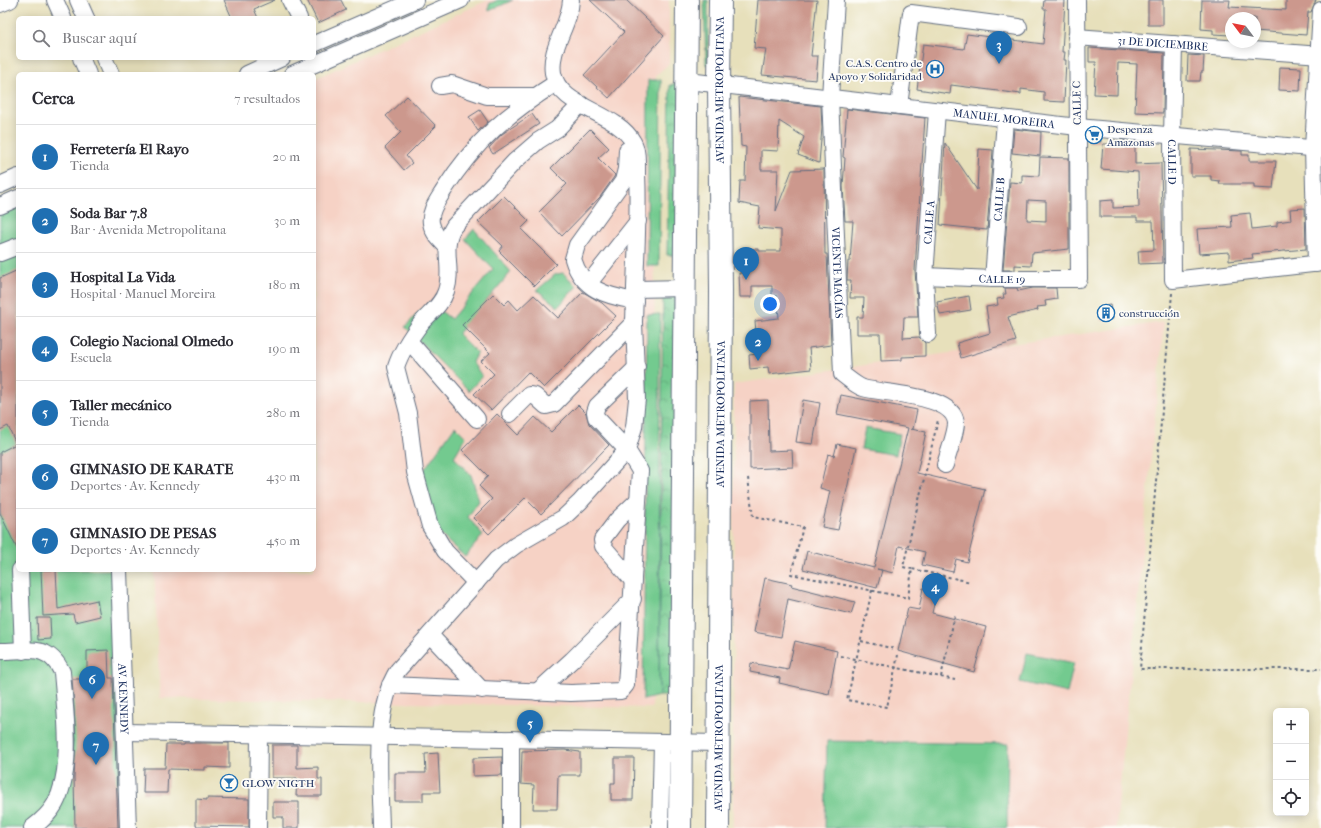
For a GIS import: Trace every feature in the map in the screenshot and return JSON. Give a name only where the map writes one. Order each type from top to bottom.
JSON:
[{"type":"highway","points":[[680,828],[672,742],[686,288],[688,81],[687,0]]},
{"type":"highway","name":"AVENIDA METROPOLITANA","points":[[718,828],[721,290],[719,85],[720,0]]},
{"type":"street","points":[[0,4],[10,0]]},
{"type":"street","points":[[55,0],[62,16]]},
{"type":"street","points":[[78,0],[85,16]]},
{"type":"street","points":[[290,0],[297,16]]},
{"type":"street","points":[[316,43],[415,0]]},
{"type":"street","points":[[316,57],[435,5],[461,0]]},
{"type":"street","points":[[381,828],[379,737],[390,685],[398,670],[496,560],[516,545],[563,518],[580,502],[627,450],[634,427],[637,399],[637,367],[634,322],[638,221],[637,157],[634,143],[626,131],[600,113],[564,94],[556,83],[553,73],[553,60],[571,0]]},
{"type":"street","name":"VICENTE MACÍAS","points":[[836,0],[830,97],[842,374],[862,388],[915,397],[935,402],[946,408],[954,416],[956,424],[945,465]]},
{"type":"street","name":"CALLE C","points":[[1076,0],[1079,279]]},
{"type":"street","points":[[1173,280],[1319,264],[1317,148],[1321,10]]},
{"type":"street","points":[[900,106],[911,13],[1019,27]]},
{"type":"street","name":"31 DE DICIEMBRE","points":[[1076,37],[1319,55]]},
{"type":"street","name":"CALLE D","points":[[1173,280],[1172,137],[1174,44]]},
{"type":"street","points":[[82,60],[87,72]]},
{"type":"street","points":[[105,60],[110,72]]},
{"type":"street","points":[[251,72],[278,60]]},
{"type":"street","points":[[295,72],[312,60]]},
{"type":"street","name":"MANUEL MOREIRA","points":[[688,81],[830,97],[1005,120],[1172,137],[1317,148]]},
{"type":"street","points":[[446,246],[436,236],[431,223],[433,208],[458,168],[485,136],[506,117],[556,83]]},
{"type":"street","points":[[440,86],[452,84],[488,96],[536,96]]},
{"type":"street","points":[[476,583],[445,551],[430,526],[415,472],[408,413],[396,367],[409,341],[441,301],[447,290],[448,262],[446,246],[450,231],[459,218],[515,162],[538,142],[557,129],[581,104]]},
{"type":"street","name":"CALLE A","points":[[928,334],[925,276],[937,111]]},
{"type":"street","name":"CALLE B","points":[[993,279],[1005,120]]},
{"type":"street","points":[[626,131],[628,154],[623,181],[577,245],[574,253],[575,264],[588,283],[608,296],[635,295],[686,288]]},
{"type":"street","points":[[0,185],[16,178]]},
{"type":"street","points":[[588,283],[638,221]]},
{"type":"street","points":[[0,253],[16,247]]},
{"type":"street","name":"CALLE 19","points":[[925,276],[993,279],[1079,279]]},
{"type":"street","points":[[510,414],[529,394],[535,396],[546,406],[554,404],[634,322]]},
{"type":"street","points":[[409,341],[477,419]]},
{"type":"street","points":[[390,685],[571,693],[621,691],[626,685],[633,599],[640,471],[627,450],[596,417],[595,412],[597,406],[637,367]]},
{"type":"street","points":[[633,581],[603,546],[602,540],[617,520],[638,500]]},
{"type":"street","points":[[20,572],[23,651]]},
{"type":"street","name":"AV. KENNEDY","points":[[120,572],[128,828]]},
{"type":"street","points":[[537,692],[572,660],[633,599]]},
{"type":"street","points":[[430,635],[482,690]]},
{"type":"street","points":[[0,651],[45,652],[56,660],[62,672],[66,755],[64,780],[55,804],[40,822],[32,828]]},
{"type":"street","points":[[125,732],[719,743]]},
{"type":"street","points":[[258,828],[259,735]]},
{"type":"street","points":[[511,739],[511,828]]},
{"type":"street","points":[[660,828],[672,742]]},
{"type":"path","points":[[1173,280],[1140,669],[1321,669]]},
{"type":"path","points":[[938,415],[902,567],[971,582]]},
{"type":"path","points":[[748,478],[753,518],[803,527],[791,574],[908,598],[912,569]]},
{"type":"path","points":[[872,590],[847,700],[887,707],[898,655]]},
{"type":"path","points":[[941,677],[955,615]]},
{"type":"path","points":[[860,641],[895,649]]},
{"type":"path","points":[[841,656],[955,680]]},
{"type":"shaded area","points":[[488,0],[669,0],[669,64],[656,75],[652,708],[160,698],[154,572],[316,572],[316,78]]},
{"type":"shaded area","points":[[1164,322],[1116,828],[733,828],[734,384]]},
{"type":"green space","points":[[498,0],[513,0],[489,11],[489,4]]},
{"type":"green space","points":[[704,0],[708,0],[708,64],[706,65]]},
{"type":"green space","points":[[648,80],[661,80],[659,266],[647,266]]},
{"type":"green space","points":[[680,82],[678,255],[667,255],[670,85]]},
{"type":"green space","points":[[16,207],[16,572],[115,572],[124,828],[0,828],[0,214]]},
{"type":"green space","points":[[474,229],[511,272],[458,334],[477,353],[472,362],[482,376],[469,391],[405,327],[429,302],[451,319],[493,269],[465,239]]},
{"type":"green space","points":[[563,273],[577,286],[558,307],[537,290],[556,274]]},
{"type":"green space","points":[[663,296],[677,296],[673,696],[659,696]]},
{"type":"green space","points":[[660,314],[659,696],[643,700],[647,315]]},
{"type":"green space","points":[[455,426],[466,437],[454,457],[471,475],[479,501],[468,517],[483,535],[465,557],[434,529],[421,474]]},
{"type":"green space","points":[[865,428],[900,434],[896,455],[861,449]]},
{"type":"green space","points":[[1027,653],[1074,663],[1067,693],[1020,682]]},
{"type":"green space","points":[[827,741],[1008,744],[1007,828],[825,828]]},
{"type":"building","points":[[224,0],[275,0],[254,9],[257,16],[231,16]]},
{"type":"building","points":[[307,0],[341,0],[346,10],[318,23],[316,16]]},
{"type":"building","points":[[590,0],[626,0],[664,36],[609,98],[584,75],[624,32]]},
{"type":"building","points":[[758,0],[817,0],[811,56],[818,56],[816,80],[762,75],[766,49],[754,48]]},
{"type":"building","points":[[1044,0],[1065,0],[1062,52],[1065,52],[1064,60],[1066,60],[1064,102],[1044,101],[1044,92],[1021,89],[1021,94],[951,85],[950,94],[917,89],[923,44],[964,49],[967,34],[1043,44],[1046,9],[1043,9]]},
{"type":"building","points":[[1148,0],[1163,0],[1163,25],[1148,25]]},
{"type":"building","points":[[1202,0],[1230,0],[1229,7],[1286,10],[1286,0],[1316,0],[1311,12],[1308,12],[1306,35],[1261,31],[1261,12],[1225,12],[1225,35],[1213,34],[1213,30],[1201,29]]},
{"type":"building","points":[[1089,48],[1164,53],[1163,113],[1135,112],[1137,64],[1118,63],[1117,95],[1094,94],[1096,62],[1089,62]]},
{"type":"building","points":[[1188,55],[1204,56],[1203,72],[1201,72],[1200,81],[1187,81]]},
{"type":"building","points":[[1280,67],[1301,68],[1300,91],[1279,90]]},
{"type":"building","points":[[407,96],[436,126],[406,156],[412,163],[404,170],[385,148],[401,132],[386,116]]},
{"type":"building","points":[[739,97],[821,106],[822,128],[819,163],[798,155],[804,137],[779,121],[778,151],[761,150],[761,170],[778,170],[776,211],[792,170],[824,169],[825,254],[827,254],[831,345],[809,348],[811,369],[769,374],[768,367],[750,369],[749,355],[758,354],[755,321],[779,318],[777,296],[772,296],[772,286],[752,286],[752,297],[740,297],[739,273],[742,273],[742,249],[781,251],[781,230],[758,228],[760,207],[739,203],[740,181],[745,181],[746,147],[741,146]]},
{"type":"building","points":[[847,109],[925,118],[915,270],[918,317],[904,317],[903,338],[919,337],[925,343],[925,356],[902,357],[902,360],[881,361],[880,334],[857,334],[857,317],[863,317],[864,298],[850,298],[851,280],[847,280],[853,221],[845,221],[843,186],[845,158],[843,157]]},
{"type":"building","points":[[480,110],[488,122],[478,131],[469,117]]},
{"type":"building","points":[[532,114],[539,124],[493,154],[489,148],[502,134]]},
{"type":"building","points":[[590,129],[609,148],[598,158],[615,175],[600,197],[562,236],[539,212],[567,184],[551,168]]},
{"type":"building","points":[[1014,129],[1041,132],[1040,156],[1012,153]]},
{"type":"building","points":[[1087,137],[1101,139],[1101,142],[1088,142]]},
{"type":"building","points":[[1122,140],[1135,142],[1135,164],[1161,163],[1163,263],[1139,264],[1138,251],[1154,250],[1153,221],[1137,221],[1137,217],[1100,217],[1100,201],[1113,200],[1113,208],[1139,207],[1138,172],[1101,169],[1103,144],[1122,144]]},
{"type":"building","points":[[945,143],[977,190],[979,149],[993,150],[987,230],[940,225]]},
{"type":"building","points":[[1191,149],[1242,151],[1242,155],[1249,155],[1249,161],[1276,161],[1273,189],[1254,188],[1254,184],[1219,184],[1220,181],[1211,180],[1211,176],[1191,176]]},
{"type":"building","points":[[1040,157],[1069,158],[1069,249],[1032,253],[1031,266],[1015,265],[1015,270],[1003,270],[1010,182],[1022,183],[1022,175],[1039,176]],"holes":[[[1028,200],[1046,201],[1046,221],[1027,220]]]},
{"type":"building","points":[[504,196],[529,221],[521,229],[556,264],[534,286],[499,251],[503,246],[478,222]]},
{"type":"building","points":[[1305,208],[1306,249],[1252,254],[1253,258],[1229,261],[1229,252],[1199,254],[1197,229],[1232,227],[1231,215],[1250,213],[1252,229],[1277,226],[1277,222],[1291,220],[1290,209]]},
{"type":"building","points":[[16,271],[16,444],[8,426],[0,430],[0,278]]},
{"type":"building","points":[[1005,288],[1017,288],[1018,291],[1033,288],[1056,288],[1057,299],[1045,301],[1046,306],[1037,307],[1038,310],[1008,317],[1016,341],[961,358],[957,343],[990,333],[986,307],[998,305],[997,299],[1004,298],[1003,294],[1006,294]]},
{"type":"building","points":[[583,292],[602,303],[616,316],[544,388],[528,372],[491,410],[474,394],[494,374],[481,361],[490,353],[462,325],[493,294],[504,305],[509,300],[518,310],[534,295],[558,318]]},
{"type":"building","points":[[969,296],[971,310],[940,315],[937,302]]},
{"type":"building","name":"construcción","points":[[1110,305],[1113,319],[1102,321],[1100,307]]},
{"type":"building","points":[[841,395],[917,410],[913,429],[911,429],[926,432],[917,473],[985,489],[967,562],[956,559],[953,572],[922,565],[925,552],[899,546],[893,573],[882,570],[877,588],[803,569],[807,551],[874,568],[908,428],[837,414]]},
{"type":"building","points":[[768,400],[769,451],[792,450],[793,467],[750,469],[750,401]]},
{"type":"building","points":[[803,400],[820,403],[813,444],[796,442]]},
{"type":"building","points":[[578,405],[586,413],[589,424],[609,445],[541,514],[525,498],[489,534],[473,518],[492,499],[479,486],[488,476],[462,450],[497,414],[518,435],[535,417],[551,432]]},
{"type":"building","points":[[16,444],[16,547],[0,513],[0,452]]},
{"type":"building","points":[[837,444],[856,448],[838,530],[822,527],[830,491],[820,488],[828,454],[834,456]]},
{"type":"building","points":[[41,572],[56,572],[58,609],[97,600],[100,616],[75,622],[73,614],[43,616]]},
{"type":"building","points":[[765,578],[855,602],[851,614],[788,599],[781,637],[754,632]]},
{"type":"building","points":[[923,588],[937,591],[932,613],[986,627],[974,672],[898,651],[908,608],[919,610]]},
{"type":"building","points":[[37,618],[50,618],[51,639],[38,640]]},
{"type":"building","points":[[795,641],[837,651],[829,694],[779,683],[780,678],[750,672],[751,663],[788,670]]},
{"type":"building","points":[[108,650],[109,678],[113,678],[118,828],[75,828],[74,777],[76,739],[72,679],[87,679],[87,651]]},
{"type":"building","points":[[229,743],[229,768],[205,767],[205,770],[168,769],[167,793],[143,793],[144,768],[165,768],[166,744]]},
{"type":"building","points":[[272,745],[297,745],[297,768],[318,767],[318,779],[322,779],[322,796],[296,796],[297,778],[272,778]]},
{"type":"building","points":[[565,750],[580,752],[580,775],[558,775],[557,809],[533,809],[534,785],[521,784],[522,751]]},
{"type":"building","points":[[438,753],[440,792],[423,792],[423,801],[395,801],[395,773],[426,773],[425,754]]},
{"type":"building","points":[[502,757],[502,775],[473,776],[473,758]]},
{"type":"building","points":[[615,758],[634,758],[633,800],[611,800],[611,783],[615,783]]},
{"type":"building","points":[[207,798],[249,799],[249,827],[196,826],[196,799],[207,800]]},
{"type":"building","points":[[273,802],[299,802],[299,828],[283,828],[283,817],[273,817]]},
{"type":"place","name":"Hospital La Vida","points":[[999,64]]},
{"type":"place","name":"C.A.S. Centro de Apoyo y Solidaridad","points":[[935,69]]},
{"type":"place","name":"Despenza Amazonas","points":[[1094,135]]},
{"type":"place","name":"Ferretería El Rayo","points":[[746,280]]},
{"type":"place","name":"construcción","points":[[1106,313]]},
{"type":"place","name":"Soda Bar 7.8","points":[[758,361]]},
{"type":"place","name":"Colegio Nacional Olmedo","points":[[935,606]]},
{"type":"place","name":"GIMNASIO DE KARATE","points":[[92,699]]},
{"type":"place","name":"Taller mecánico","points":[[530,743]]},
{"type":"place","name":"GIMNASIO DE PESAS","points":[[96,765]]},
{"type":"place","name":"GLOW NIGTH","points":[[229,783]]}]
